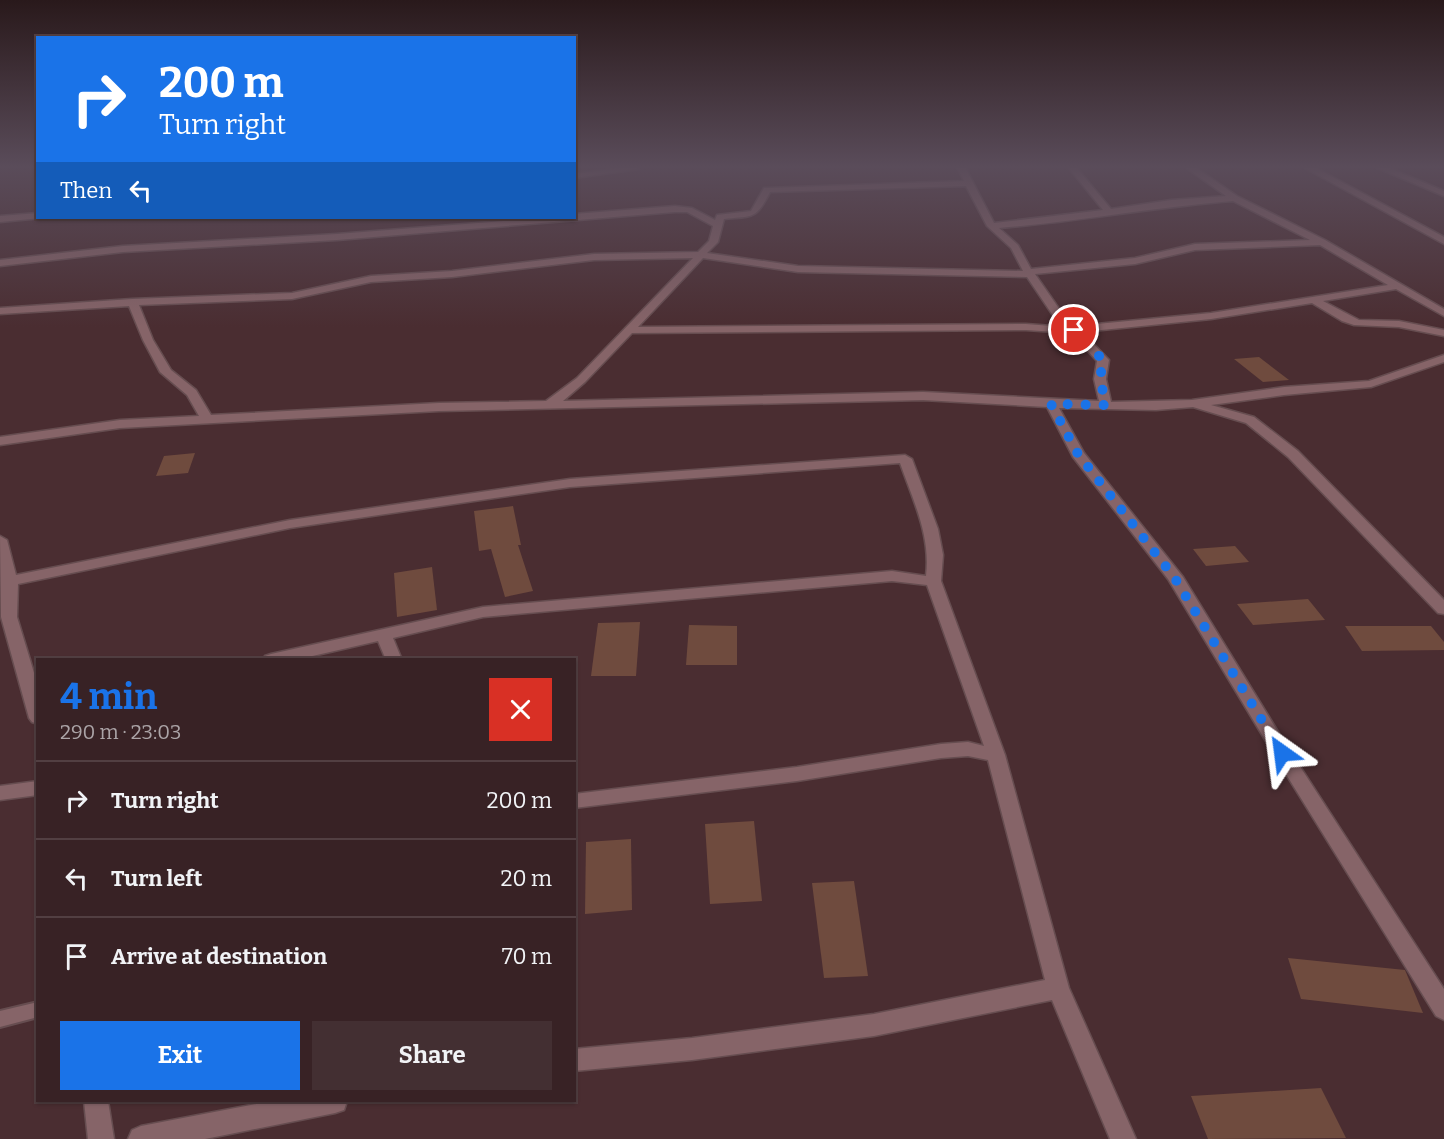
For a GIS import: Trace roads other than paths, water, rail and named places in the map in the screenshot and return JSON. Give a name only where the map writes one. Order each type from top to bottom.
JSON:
[{"type":"street","points":[[0,263],[123,249],[337,237],[543,220]]},
{"type":"street","points":[[709,220],[718,225]]},
{"type":"street","points":[[546,406],[564,395],[581,380],[713,242],[719,220]]},
{"type":"street","points":[[988,220],[991,226],[1015,246],[1029,273],[1056,312],[1103,360],[1100,379],[1106,405]]},
{"type":"street","points":[[991,226],[1040,220]]},
{"type":"street","points":[[1278,220],[1322,242],[1444,313]]},
{"type":"street","points":[[1405,220],[1444,241]]},
{"type":"street","points":[[0,311],[132,302],[292,297],[372,279],[452,274],[594,257],[700,255],[798,269],[1029,273],[1135,261],[1195,247],[1322,242]]},
{"type":"street","points":[[630,330],[1026,327],[1074,330],[1211,316],[1399,286]]},
{"type":"street","points":[[1316,301],[1346,319],[1358,323],[1399,324],[1444,333]]},
{"type":"street","points":[[132,302],[148,340],[166,372],[192,393],[207,420]]},
{"type":"street","points":[[0,441],[120,424],[440,407],[923,396],[1051,404],[1192,404],[1284,391],[1371,384],[1444,358]]},
{"type":"street","points":[[1051,404],[1078,454],[1174,577],[1288,763],[1444,1008]]},
{"type":"street","points":[[1192,404],[1250,420],[1293,454],[1444,609]]},
{"type":"street","points":[[10,581],[290,524],[570,483],[661,478],[901,458],[907,461],[931,529],[936,555],[933,581],[996,754],[1058,988],[1123,1139]]},
{"type":"street","points":[[0,540],[10,581],[4,618],[36,712]]},
{"type":"street","points":[[280,658],[483,612],[892,576],[933,581]]},
{"type":"street","points":[[384,635],[393,658]]},
{"type":"street","points":[[576,801],[796,774],[941,751],[968,749],[996,754]]},
{"type":"street","points":[[0,793],[36,788]]},
{"type":"street","points":[[576,1060],[692,1049],[874,1025],[1058,988]]},
{"type":"street","points":[[96,1102],[101,1139]]},
{"type":"street","points":[[141,1139],[330,1102]]},
{"type":"lane","points":[[0,1018],[36,1009]]}]
